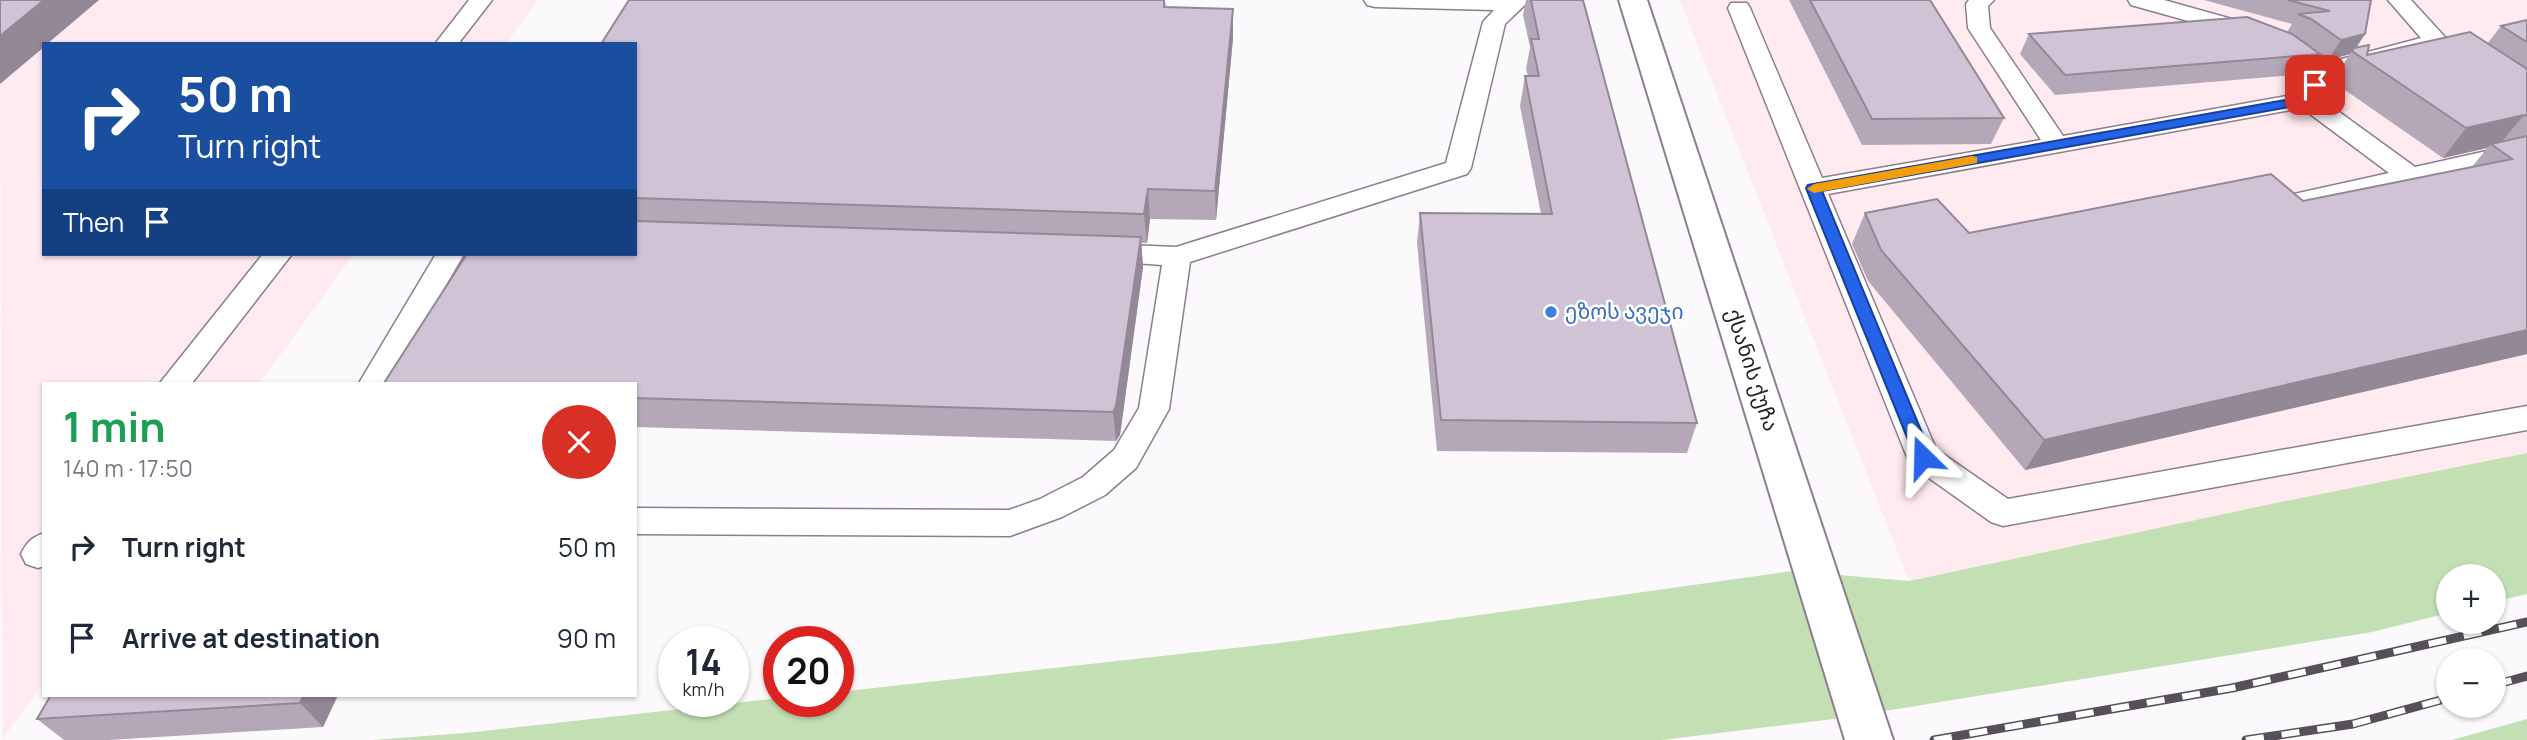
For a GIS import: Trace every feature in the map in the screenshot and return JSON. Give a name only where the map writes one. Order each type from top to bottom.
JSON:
[{"type":"main road","name":"ქსანის ქუჩა","points":[[1633,0],[1868,740]]},
{"type":"lane","points":[[448,42],[481,0]]},
{"type":"lane","points":[[1375,0],[1517,2]]},
{"type":"lane","points":[[1983,0],[1978,4],[1979,29],[2057,145]]},
{"type":"lane","points":[[2139,0],[2264,36]]},
{"type":"lane","points":[[2399,0],[2436,41],[2459,56]]},
{"type":"lane","points":[[1080,253],[1177,256],[1458,168],[1494,22],[1517,2]]},
{"type":"lane","points":[[1739,8],[1923,457],[2003,513],[2527,418]]},
{"type":"lane","points":[[2306,100],[2323,71],[2436,41]]},
{"type":"lane","points":[[2300,54],[2323,71]]},
{"type":"lane","points":[[1813,188],[2306,100],[2410,176]]},
{"type":"lane","points":[[2276,206],[2500,156]]},
{"type":"lane","points":[[176,382],[276,256]]},
{"type":"lane","points":[[375,382],[449,256]]},
{"type":"lane","points":[[637,521],[1010,523],[1051,508],[1094,486],[1125,459],[1154,409],[1177,256]]},
{"type":"shaded area","points":[[0,0],[538,0],[507,42],[42,42],[42,256],[353,256],[261,382],[42,382],[42,685],[2,740]]},
{"type":"shaded area","points":[[1680,0],[2527,0],[2527,453],[1909,581]]},
{"type":"green space","points":[[2527,453],[2527,594],[2506,599],[2506,564],[2436,564],[2436,616],[2372,632],[1842,718],[1662,740],[372,740],[465,733],[658,711],[658,717],[749,717],[749,701],[763,700],[763,717],[854,717],[854,690],[1279,643],[1793,571],[1909,581]]},
{"type":"green space","points":[[2527,719],[2527,740],[2452,740]]},
{"type":"building","points":[[0,0],[44,0],[0,36]]},
{"type":"building","points":[[629,0],[1164,0],[1164,7],[1233,9],[1215,191],[1148,189],[1144,214],[637,198],[637,42],[602,42]]},
{"type":"building","points":[[1531,0],[1583,0],[1697,423],[1441,420],[1420,213],[1552,214],[1525,76],[1539,76],[1531,39],[1539,39]]},
{"type":"building","points":[[1810,0],[1930,0],[2004,118],[1872,119]]},
{"type":"building","points":[[2288,0],[2371,0],[2365,34],[2341,40],[2311,19],[2298,14],[2330,11]]},
{"type":"building","points":[[2247,17],[2292,34],[2320,54],[2065,75],[2029,34]]},
{"type":"building","points":[[2527,20],[2527,42],[2501,26]]},
{"type":"building","points":[[2470,32],[2527,69],[2527,116],[2466,128],[2352,51],[2354,48],[2369,45],[2367,55]]},
{"type":"building","points":[[2527,136],[2527,330],[2044,440],[1881,250],[1865,213],[1937,199],[1969,233],[2271,174],[2303,201],[2512,159],[2491,144]]},
{"type":"building","points":[[637,221],[1141,237],[1113,412],[637,398],[637,382],[385,382],[466,256],[637,256]]},
{"type":"building","points":[[50,697],[303,697],[300,703],[37,719]]},
{"type":"railway","points":[[1934,740],[2232,688],[2527,622]]},
{"type":"railway","points":[[2506,682],[2527,676]]},
{"type":"railway","points":[[2246,740],[2353,724],[2436,701]]},
{"type":"slow traffic","points":[[1814,189],[1972,160]]},
{"type":"place","name":"ეზოს ავეჯი","points":[[1551,312]]},
{"type":"route","points":[[1923,457],[1813,188],[2306,100],[2315,85]]}]
